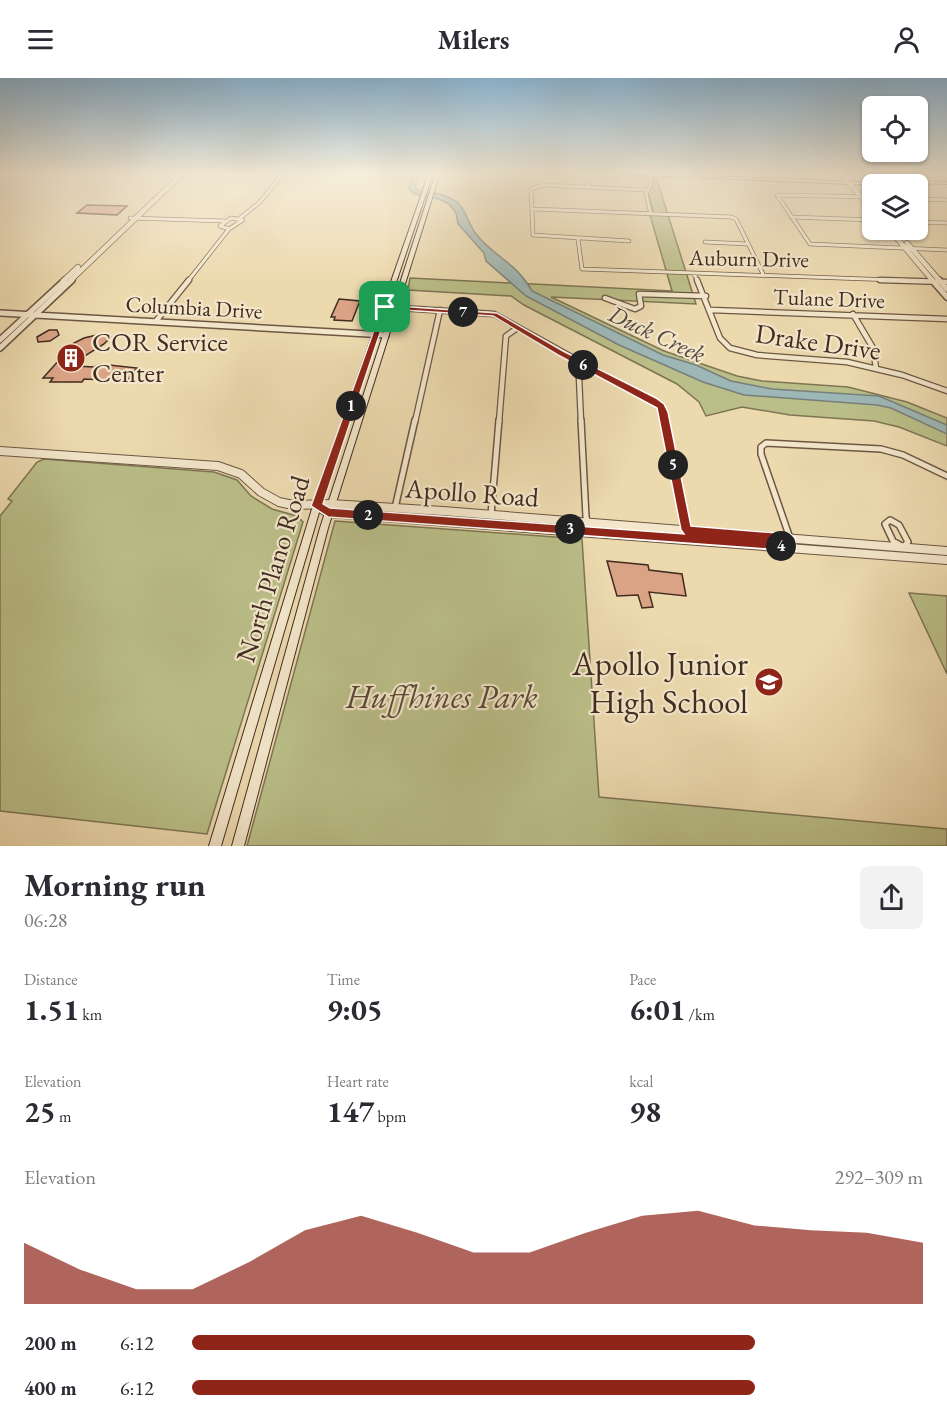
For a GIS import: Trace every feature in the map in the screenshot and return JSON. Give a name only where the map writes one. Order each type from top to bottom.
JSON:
[{"type":"main road","name":"North Plano Road","points":[[215,846],[277,632],[317,506],[395,276],[421,209]]},
{"type":"main road","name":"North Plano Road","points":[[238,846],[330,508],[405,277],[423,209]]},
{"type":"main road","points":[[395,276],[405,277]]},
{"type":"main road","points":[[348,416],[359,417]]},
{"type":"street","points":[[0,348],[143,209]]},
{"type":"street","points":[[0,340],[134,218],[223,223],[240,218],[251,209]]},
{"type":"street","points":[[628,241],[533,235],[533,209],[731,217],[736,219],[764,276]]},
{"type":"street","points":[[650,209],[651,214]]},
{"type":"street","points":[[786,209],[807,241],[815,245],[947,250]]},
{"type":"street","points":[[791,217],[862,220]]},
{"type":"street","points":[[156,321],[229,229],[241,223],[243,220],[240,218]]},
{"type":"street","points":[[928,222],[947,223]]},
{"type":"street","points":[[223,223],[221,227],[229,229]]},
{"type":"street","name":"Auburn Drive","points":[[578,238],[582,269],[941,282]]},
{"type":"street","points":[[899,240],[941,282],[947,297]]},
{"type":"street","points":[[905,240],[947,289]]},
{"type":"street","points":[[705,242],[748,244]]},
{"type":"street","name":"Drake Drive","points":[[693,273],[706,296],[722,340],[730,348],[758,355],[822,359],[876,368],[947,391]]},
{"type":"street","points":[[605,298],[634,309],[641,306],[639,294],[706,296]]},
{"type":"street","points":[[385,307],[491,313],[516,329],[660,406],[686,530]]},
{"type":"street","points":[[395,508],[440,310]]},
{"type":"street","name":"Tulane Drive","points":[[711,310],[947,319]]},
{"type":"street","name":"Columbia Drive","points":[[0,313],[386,335]]},
{"type":"street","points":[[853,314],[873,348],[876,368]]},
{"type":"street","points":[[491,515],[506,336],[516,329]]},
{"type":"street","points":[[588,368],[579,376],[589,526]]},
{"type":"street","points":[[791,543],[761,454],[761,447],[766,443],[881,449],[903,455],[947,476]]},
{"type":"street","name":"Apollo Road","points":[[0,450],[218,466],[241,474],[261,492],[279,502],[330,508],[791,543],[947,551]]},
{"type":"street","name":"Apollo Road","points":[[330,508],[395,508],[491,515],[589,526],[686,530],[947,560]]},
{"type":"street","points":[[903,547],[908,542],[900,526],[895,522],[886,521],[885,525],[893,541],[903,547],[908,557]]},
{"type":"green space","points":[[652,209],[666,209],[696,304],[551,297],[664,351],[737,376],[762,381],[848,387],[907,402],[947,418],[947,446],[899,427],[874,421],[790,415],[742,407],[706,416],[699,402],[677,384],[524,305],[511,296],[408,290],[410,278],[672,291],[650,215],[654,215]]},
{"type":"green space","points":[[44,459],[214,472],[237,480],[251,496],[272,509],[297,516],[303,522],[207,834],[0,811],[0,516],[12,501],[8,499],[37,462]]},
{"type":"green space","name":"Huffhines Park","points":[[335,521],[582,539],[599,797],[947,829],[947,846],[247,846]]},
{"type":"green space","points":[[909,593],[947,596],[947,674]]},
{"type":"water","points":[[453,209],[463,209],[476,234],[519,273],[532,291],[663,355],[696,365],[731,381],[772,389],[879,396],[947,425],[947,434],[891,408],[877,405],[744,395],[703,382],[619,345],[526,296],[486,261],[484,253],[458,224]]},
{"type":"building","points":[[82,209],[124,209],[117,215],[77,213]]},
{"type":"building","points":[[339,299],[360,301],[352,321],[334,320],[335,317],[331,317]]},
{"type":"building","points":[[49,330],[57,330],[59,335],[50,341],[38,342],[37,337]]},
{"type":"building","name":"COR Service Center","points":[[105,333],[102,336],[111,337],[83,357],[75,366],[94,367],[100,364],[137,368],[127,381],[84,379],[82,382],[50,382],[53,378],[43,378],[61,358],[59,355],[68,346],[84,338]]},
{"type":"building","points":[[607,561],[648,565],[649,570],[682,574],[686,596],[649,592],[653,607],[642,608],[638,595],[617,596]]},
{"type":"place","name":"COR Service Center","points":[[71,358]]},
{"type":"place","name":"Apollo Junior High School","points":[[769,682]]},
{"type":"route","points":[[385,307],[494,314],[516,329],[653,401],[660,406],[663,412],[686,530],[790,538],[792,547],[394,516],[328,513],[317,506],[319,498],[385,307]]},
{"type":"water label","name":"Duck Creek","points":[[657,334]]}]
